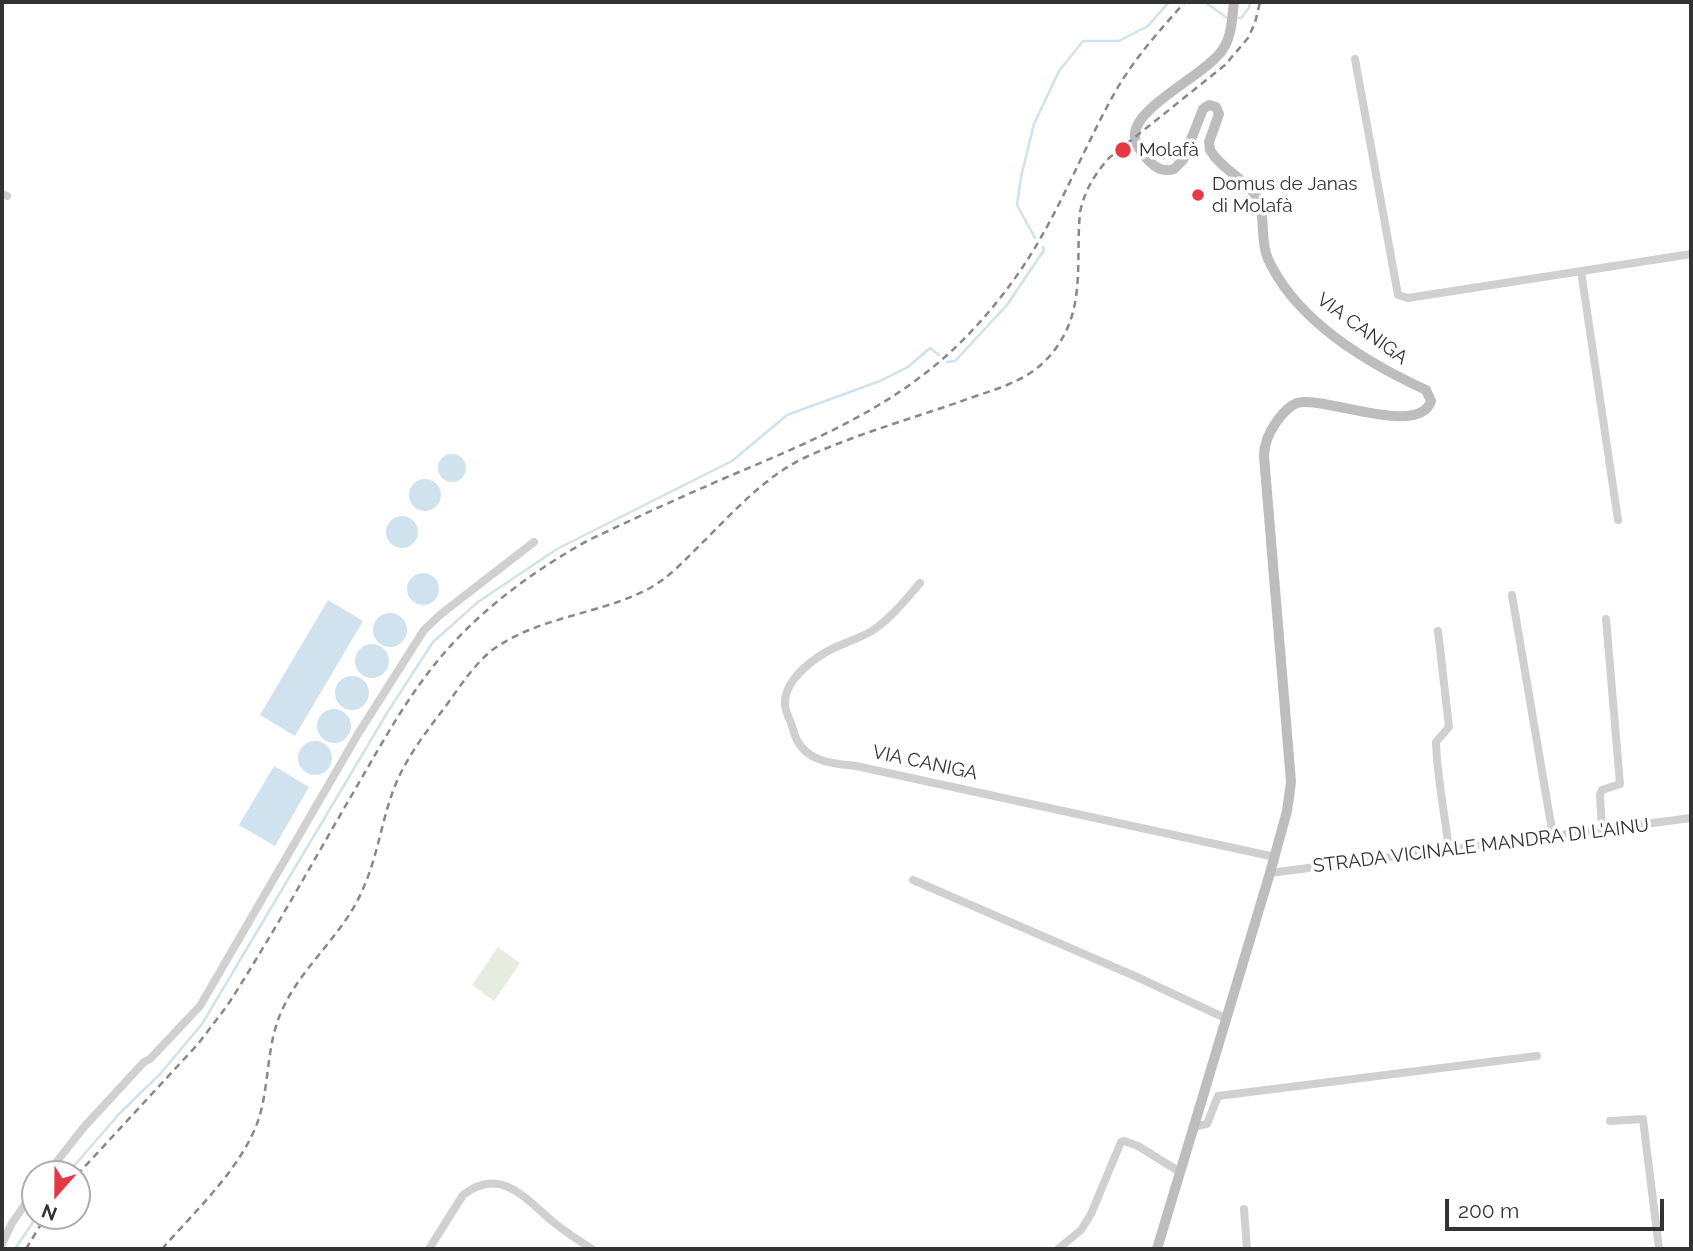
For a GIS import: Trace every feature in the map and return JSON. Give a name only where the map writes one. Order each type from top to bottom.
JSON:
[{"type":"street","name":"VIA CANIGA","points":[[1157,1249],[1275,857],[1287,811],[1291,782],[1264,456],[1267,439],[1282,415],[1291,406],[1301,402],[1354,411],[1414,414],[1429,408],[1431,397],[1426,390],[1388,372],[1317,321],[1285,289],[1266,254],[1256,197],[1210,150],[1209,142],[1219,114],[1216,107],[1209,105],[1203,109],[1183,160],[1174,169],[1157,168],[1140,151],[1135,137],[1138,124],[1152,108],[1221,52],[1231,26],[1234,7]]},
{"type":"street","points":[[1355,59],[1398,295],[1408,298],[1691,254]]},
{"type":"street","points":[[1581,271],[1618,520]]},
{"type":"street","points":[[58,1160],[84,1127],[200,1006],[358,734],[424,630],[534,542]]},
{"type":"street","name":"VIA CANIGA","points":[[920,583],[894,614],[874,630],[835,647],[802,671],[790,684],[784,706],[794,735],[810,755],[835,764],[856,766],[1275,857]]},
{"type":"street","points":[[1512,595],[1553,836]]},
{"type":"street","points":[[1602,830],[1600,795],[1602,790],[1620,785],[1606,619]]},
{"type":"street","points":[[1438,631],[1449,727],[1436,742],[1437,773],[1446,816],[1449,850]]},
{"type":"street","name":"STRADA VICINALE MANDRA DI L'AINU","points":[[1270,873],[1691,818]]},
{"type":"street","points":[[914,880],[1226,1018]]},
{"type":"street","points":[[1193,1127],[1206,1124],[1218,1096],[1537,1056]]},
{"type":"street","points":[[1610,1121],[1643,1119],[1659,1249]]},
{"type":"street","points":[[1058,1249],[1081,1230],[1091,1214],[1121,1142],[1138,1146],[1180,1172]]},
{"type":"street","points":[[429,1249],[463,1195],[471,1188],[488,1185],[503,1185],[521,1192],[554,1223],[592,1249]]},
{"type":"street","points":[[1244,1209],[1247,1249]]},
{"type":"street","points":[[2,1244],[21,1213]]},
{"type":"shaded area","points":[[498,947],[520,963],[494,1001],[472,985]]},
{"type":"water","points":[[452,454],[462,458],[466,468],[462,478],[452,482],[442,478],[438,468],[442,458]]},
{"type":"water","points":[[425,479],[437,483],[441,495],[437,507],[425,511],[413,507],[409,495],[413,483]]},
{"type":"water","points":[[402,516],[414,520],[418,532],[414,544],[402,548],[390,544],[386,532],[390,520]]},
{"type":"water","points":[[423,573],[435,577],[439,589],[435,601],[423,605],[411,601],[407,589],[411,577]]},
{"type":"water","points":[[328,600],[363,621],[295,736],[260,715]]},
{"type":"water","points":[[390,613],[402,618],[407,630],[402,642],[390,647],[378,642],[373,630],[378,618]]},
{"type":"water","points":[[372,644],[384,649],[389,661],[384,673],[372,678],[360,673],[355,661],[360,649]]},
{"type":"water","points":[[352,676],[364,681],[369,693],[364,705],[352,710],[340,705],[335,693],[340,681]]},
{"type":"water","points":[[334,709],[346,714],[351,726],[346,738],[334,743],[322,738],[317,726],[322,714]]},
{"type":"water","points":[[315,741],[327,746],[332,758],[327,770],[315,775],[303,770],[298,758],[303,746]]},
{"type":"water","points":[[274,766],[309,787],[275,846],[239,825]]},
{"type":"waterway","points":[[1035,238],[1017,205],[1021,177],[1034,124],[1059,71],[1083,41],[1119,41],[1148,26],[1169,2]]},
{"type":"waterway","points":[[1205,2],[1227,18]]},
{"type":"waterway","points":[[1234,18],[1241,18],[1250,2]]},
{"type":"waterway","points":[[947,362],[955,361],[1007,305],[1044,250],[1043,247]]},
{"type":"waterway","points":[[79,1160],[119,1114],[160,1074],[202,1024],[387,713],[433,642],[478,602],[557,549],[732,461],[787,415],[880,381],[908,367],[930,348],[939,355]]},
{"type":"waterway","points":[[15,1249],[28,1230]]},
{"type":"railway","points":[[91,1160],[198,1044],[227,1006],[395,721],[424,678],[468,627],[525,580],[587,541],[855,419],[901,391],[937,364],[976,327],[1020,271],[1058,206],[1121,81],[1185,2]]},
{"type":"railway","points":[[162,1249],[217,1188],[252,1136],[259,1118],[274,1035],[283,1008],[291,992],[354,907],[371,867],[393,791],[410,756],[479,662],[509,639],[529,630],[631,597],[657,584],[760,487],[804,458],[861,435],[1005,386],[1037,368],[1059,343],[1074,308],[1080,212],[1087,190],[1109,158],[1225,65],[1248,38],[1260,2]]},
{"type":"railway","points":[[26,1249],[38,1230]]},
{"type":"place","name":"Molafà","points":[[1123,150]]},
{"type":"place","name":"Domus de Janas di Molafà","points":[[1198,195]]}]
